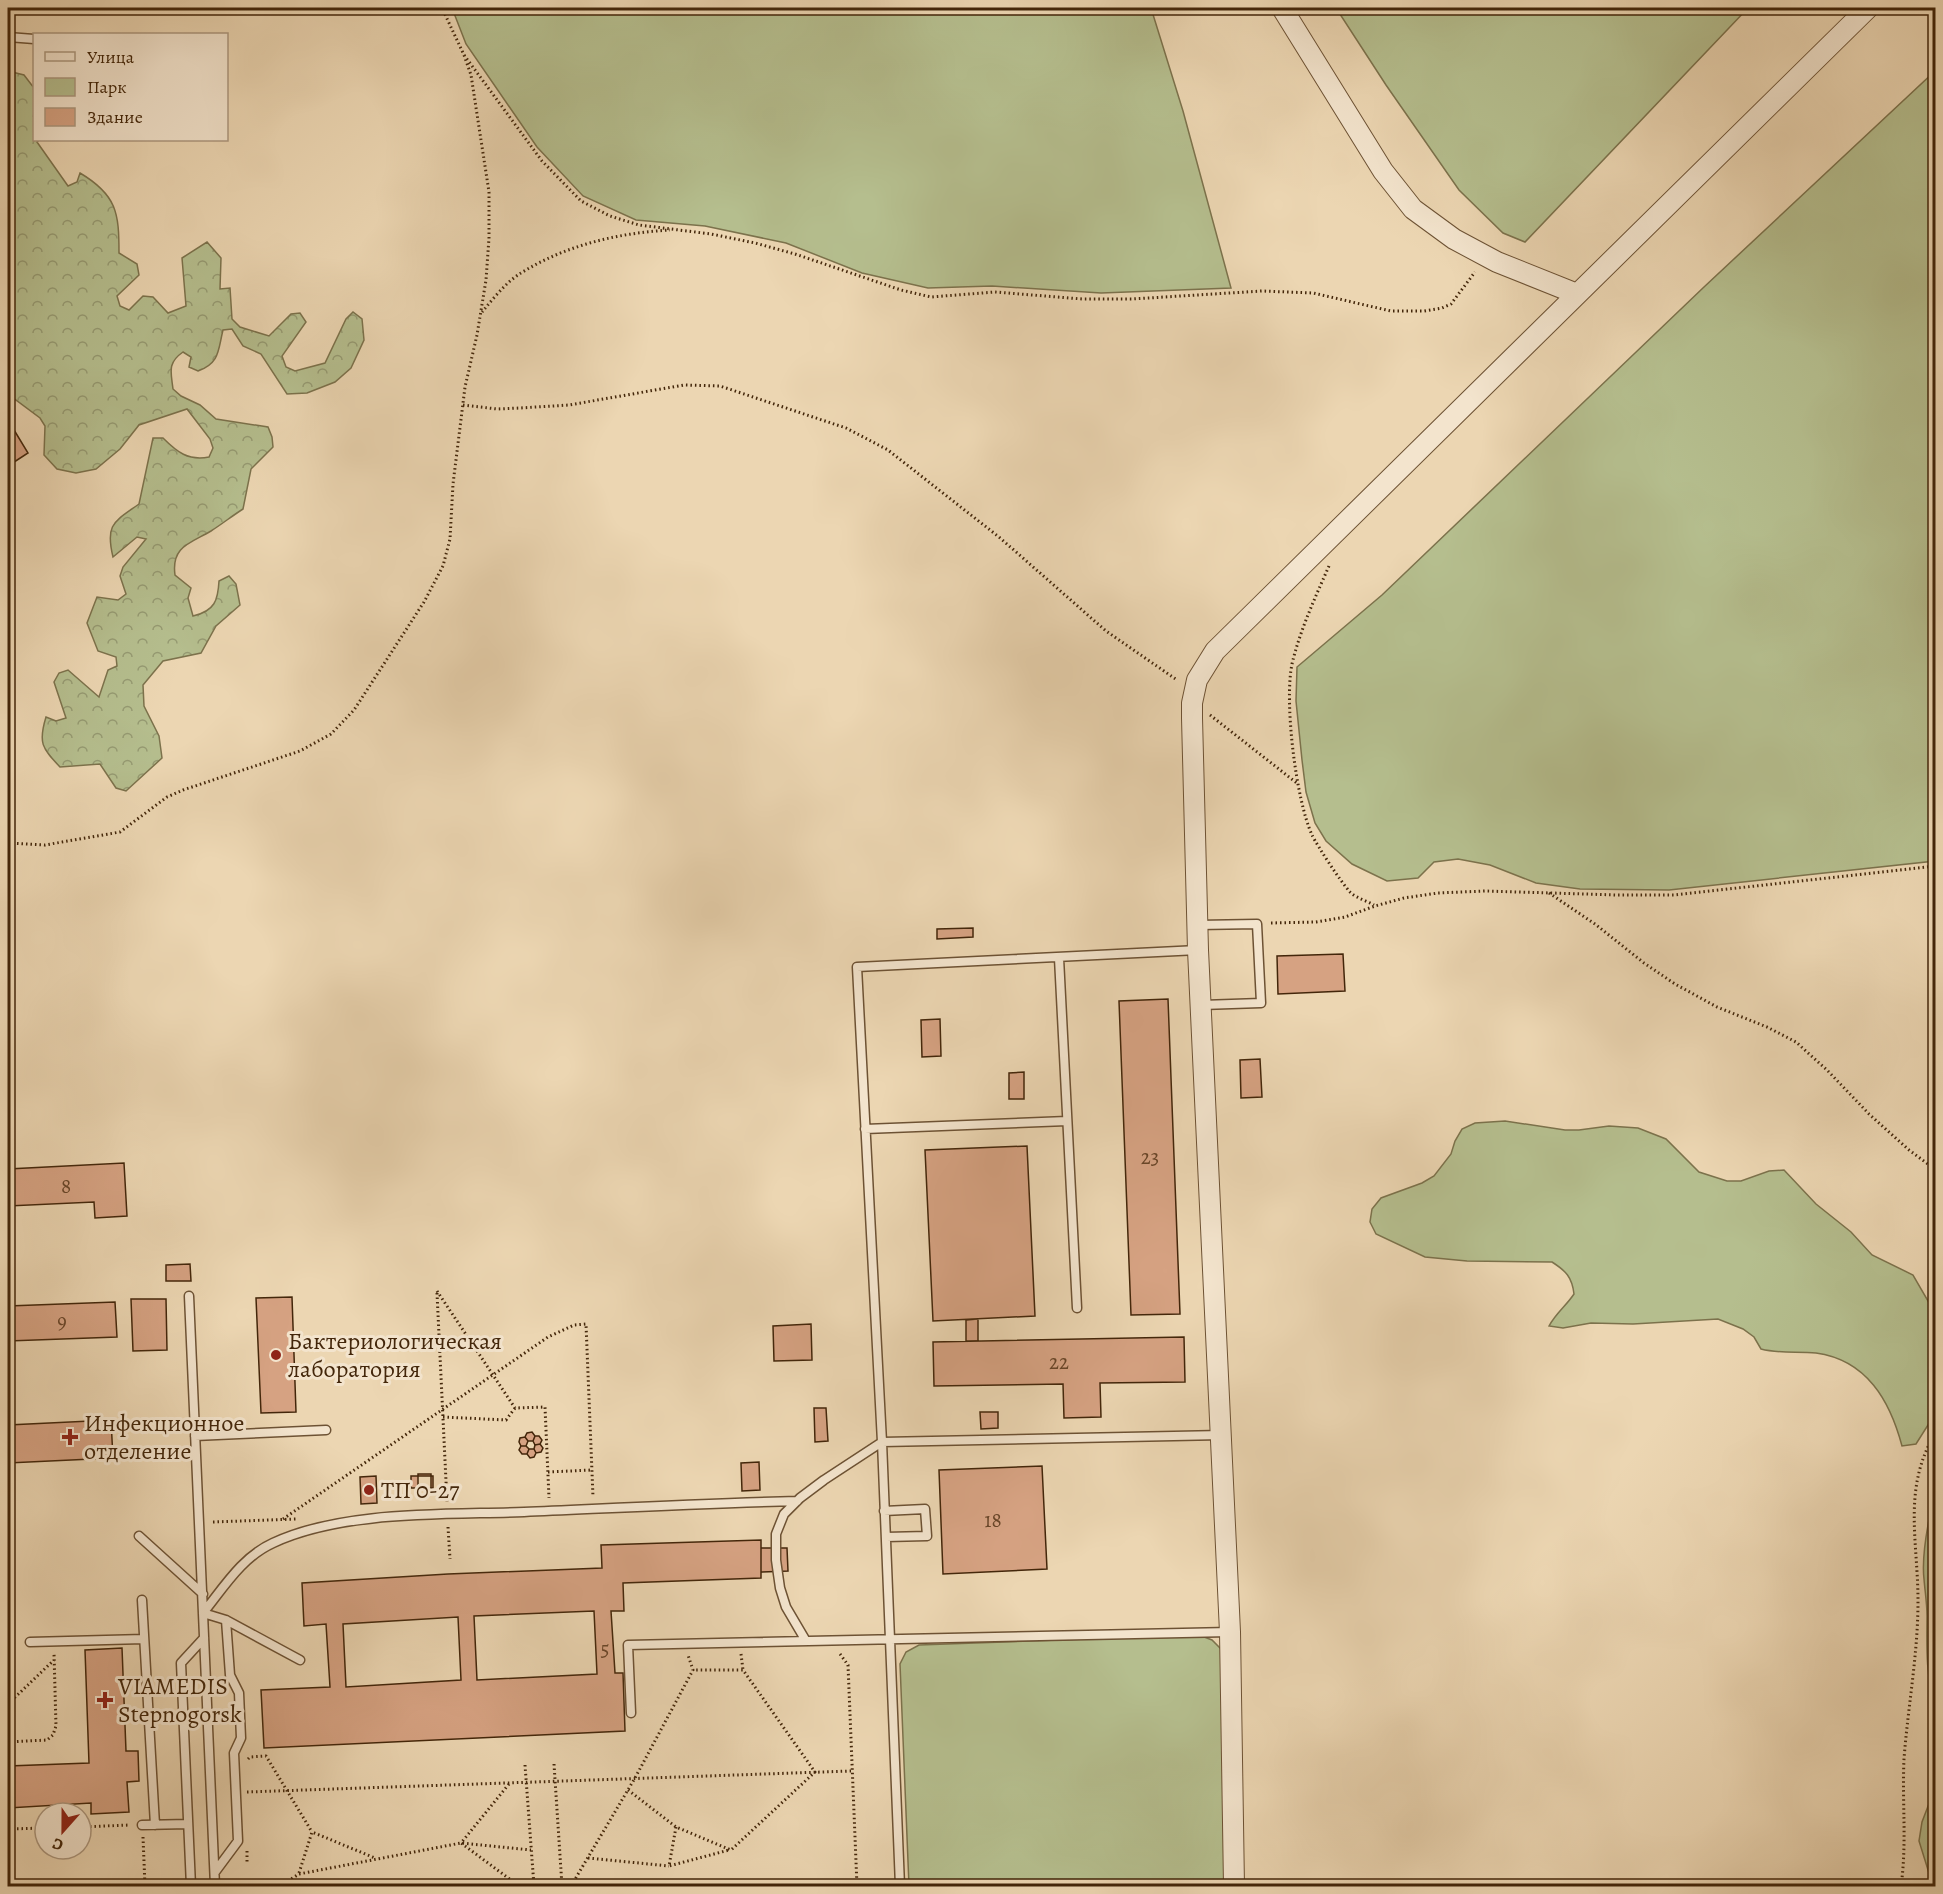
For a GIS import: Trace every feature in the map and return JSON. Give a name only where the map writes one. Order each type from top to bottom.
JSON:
[{"type":"street","points":[[1282,8],[1383,171],[1413,209],[1454,239],[1487,256],[1576,294]]},
{"type":"street","points":[[1234,1887],[1230,1632],[1198,950],[1192,718],[1194,692],[1202,669],[1215,651],[1868,8]]},
{"type":"lane","points":[[8,37],[33,39]]},
{"type":"lane","points":[[1198,926],[1257,924],[1261,1003],[1202,1005]]},
{"type":"lane","points":[[900,1887],[882,1442],[856,967],[1198,950]]},
{"type":"lane","points":[[1059,958],[1077,1308]]},
{"type":"lane","points":[[865,1129],[1067,1121]]},
{"type":"lane","points":[[189,1296],[215,1887]]},
{"type":"lane","points":[[195,1436],[326,1430]]},
{"type":"lane","points":[[806,1641],[786,1607],[780,1588],[776,1560],[776,1534],[784,1514],[797,1501],[824,1479],[882,1442],[1222,1435]]},
{"type":"lane","points":[[203,1613],[244,1561],[272,1543],[315,1529],[379,1518],[797,1501]]},
{"type":"lane","points":[[884,1511],[925,1509],[927,1536],[886,1537]]},
{"type":"lane","points":[[139,1536],[202,1594]]},
{"type":"lane","points":[[142,1600],[155,1825]]},
{"type":"lane","points":[[203,1613],[226,1620],[300,1660]]},
{"type":"lane","points":[[215,1872],[238,1841],[234,1753],[241,1738],[239,1693],[230,1675],[226,1620]]},
{"type":"lane","points":[[631,1713],[628,1645],[1230,1632]]},
{"type":"lane","points":[[30,1642],[144,1638]]},
{"type":"lane","points":[[191,1887],[181,1663],[204,1638]]},
{"type":"lane","points":[[142,1825],[188,1824]]},
{"type":"path","points":[[8,843],[45,845],[120,832],[175,793],[300,751],[331,734],[354,710],[424,602],[443,566],[450,540],[453,484],[463,405],[481,313],[489,238],[489,192],[471,75],[442,8]]},
{"type":"path","points":[[464,55],[542,161],[581,201],[639,225],[711,234],[795,254],[901,290],[931,297],[995,292],[1082,299],[1132,299],[1262,291],[1313,293],[1391,311],[1424,311],[1451,304],[1487,256]]},
{"type":"path","points":[[481,313],[519,273],[553,256],[588,243],[640,232],[678,230]]},
{"type":"path","points":[[463,405],[496,409],[569,405],[684,385],[720,386],[846,428],[888,450],[999,537],[1106,631],[1194,692],[1208,714],[1298,784]]},
{"type":"path","points":[[1332,559],[1300,633],[1292,666],[1290,702],[1298,784],[1312,835],[1351,893],[1375,906]]},
{"type":"path","points":[[1257,924],[1316,922],[1345,917],[1404,898],[1438,893],[1485,891],[1674,895],[1935,866]]},
{"type":"path","points":[[1548,892],[1675,984],[1796,1042],[1827,1070],[1869,1114],[1935,1170]]},
{"type":"path","points":[[447,1509],[437,1291],[515,1408]]},
{"type":"path","points":[[283,1520],[548,1337],[574,1324],[586,1324],[594,1505]]},
{"type":"path","points":[[443,1418],[506,1419],[515,1408],[545,1407],[549,1506]]},
{"type":"path","points":[[1901,1887],[1904,1855],[1904,1761],[1917,1623],[1914,1497],[1917,1475],[1926,1448],[1935,1432]]},
{"type":"path","points":[[548,1472],[592,1470]]},
{"type":"path","points":[[448,1519],[450,1559]]},
{"type":"path","points":[[8,1742],[47,1740],[53,1735],[56,1726],[53,1641]]},
{"type":"path","points":[[836,1650],[848,1665],[858,1887]]},
{"type":"path","points":[[571,1887],[635,1778],[693,1670],[687,1653],[698,1653]]},
{"type":"path","points":[[730,1653],[741,1653],[743,1670],[815,1772]]},
{"type":"path","points":[[8,1704],[54,1660]]},
{"type":"path","points":[[693,1670],[743,1670]]},
{"type":"path","points":[[244,1764],[249,1757],[266,1755],[312,1832],[377,1859]]},
{"type":"path","points":[[554,1764],[562,1887]]},
{"type":"path","points":[[525,1765],[534,1887]]},
{"type":"path","points":[[244,1783],[245,1792],[851,1771]]},
{"type":"path","points":[[588,1858],[669,1866],[731,1850],[815,1772]]},
{"type":"path","points":[[461,1843],[510,1783]]},
{"type":"path","points":[[628,1790],[676,1827],[731,1850]]},
{"type":"path","points":[[93,1827],[142,1825]]},
{"type":"path","points":[[669,1866],[676,1827]]},
{"type":"path","points":[[8,1829],[33,1828]]},
{"type":"path","points":[[299,1874],[312,1832]]},
{"type":"path","points":[[246,1840],[247,1864]]},
{"type":"path","points":[[280,1887],[299,1874],[461,1843],[531,1850]]},
{"type":"path","points":[[461,1843],[519,1887]]},
{"type":"green space","points":[[452,8],[1151,8],[1183,111],[1231,288],[1101,293],[992,286],[928,288],[862,273],[786,243],[705,226],[636,220],[583,196],[537,147],[466,44]]},
{"type":"green space","points":[[1336,8],[1748,8],[1525,242],[1503,233],[1459,190]]},
{"type":"green space","points":[[8,71],[24,75],[33,87],[33,141],[38,141],[68,186],[77,182],[80,173],[109,197],[118,227],[119,253],[137,264],[139,275],[117,296],[120,306],[129,310],[143,296],[153,297],[168,313],[186,306],[182,258],[207,242],[221,258],[220,289],[230,288],[232,319],[240,327],[269,336],[291,314],[300,313],[306,322],[282,356],[286,367],[295,371],[325,363],[346,319],[353,312],[362,319],[364,340],[351,368],[335,382],[307,393],[287,394],[261,354],[243,346],[232,329],[223,330],[217,355],[205,368],[198,371],[189,367],[191,357],[183,352],[172,364],[173,389],[181,396],[200,405],[216,419],[268,427],[273,447],[251,469],[243,509],[184,547],[176,558],[175,575],[191,588],[188,598],[193,616],[211,608],[218,594],[219,581],[229,576],[236,584],[240,605],[216,626],[201,653],[163,661],[143,685],[144,706],[159,736],[162,758],[126,791],[116,788],[100,764],[60,767],[49,755],[42,739],[46,717],[56,721],[66,718],[54,682],[59,673],[68,670],[99,697],[108,670],[117,666],[116,657],[98,651],[87,623],[97,597],[118,600],[126,594],[120,576],[123,567],[146,539],[137,537],[113,557],[111,530],[118,520],[139,504],[153,438],[163,438],[178,451],[195,458],[209,457],[213,448],[210,439],[187,409],[139,425],[120,449],[96,469],[76,473],[57,469],[44,455],[45,426],[40,418],[8,394]]},
{"type":"green space","points":[[1935,71],[1935,861],[1669,890],[1580,889],[1536,883],[1490,865],[1458,859],[1434,862],[1418,878],[1387,881],[1352,864],[1326,841],[1315,823],[1306,792],[1296,701],[1297,667],[1382,595],[1704,287]]},
{"type":"green space","points":[[1505,1121],[1565,1130],[1609,1126],[1638,1128],[1666,1139],[1699,1172],[1727,1181],[1741,1181],[1769,1171],[1784,1170],[1816,1204],[1851,1232],[1872,1255],[1913,1275],[1935,1313],[1935,1414],[1916,1444],[1902,1446],[1891,1413],[1874,1385],[1849,1364],[1834,1357],[1816,1353],[1761,1349],[1754,1337],[1743,1329],[1718,1319],[1633,1324],[1591,1323],[1563,1328],[1549,1326],[1574,1294],[1568,1275],[1552,1262],[1467,1261],[1425,1257],[1376,1234],[1370,1222],[1372,1209],[1381,1198],[1422,1183],[1434,1176],[1451,1154],[1462,1129],[1475,1123]]},
{"type":"green space","points":[[1935,1492],[1935,1699],[1928,1669],[1927,1611],[1923,1569],[1926,1535]]},
{"type":"green space","points":[[1199,1635],[1212,1640],[1223,1651],[1230,1886],[909,1886],[900,1664],[906,1652],[919,1645]]},
{"type":"green space","points":[[1935,1788],[1936,1886],[1933,1886],[1919,1841],[1922,1822]]},
{"type":"building","points":[[8,420],[28,453],[8,466]]},
{"type":"building","points":[[973,928],[973,937],[937,939],[937,929]]},
{"type":"building","points":[[1343,954],[1345,991],[1278,994],[1277,956]]},
{"type":"building","points":[[1168,999],[1180,1314],[1131,1315],[1119,1001]]},
{"type":"building","points":[[940,1019],[941,1056],[922,1057],[921,1020]]},
{"type":"building","points":[[1260,1059],[1262,1097],[1241,1098],[1240,1060]]},
{"type":"building","points":[[1024,1072],[1024,1099],[1009,1099],[1009,1073]]},
{"type":"building","points":[[1027,1146],[1035,1316],[933,1321],[925,1150]]},
{"type":"building","points":[[124,1163],[127,1216],[95,1218],[94,1202],[8,1206],[8,1169]]},
{"type":"building","points":[[190,1264],[191,1281],[166,1281],[166,1265]]},
{"type":"building","name":"Бактериологическая лаборатория","points":[[292,1297],[296,1412],[261,1413],[256,1298]]},
{"type":"building","points":[[131,1299],[166,1299],[167,1350],[133,1351]]},
{"type":"building","points":[[115,1302],[117,1337],[8,1341],[8,1306]]},
{"type":"building","points":[[978,1319],[978,1341],[966,1341],[966,1320]]},
{"type":"building","points":[[811,1324],[812,1360],[774,1361],[773,1326]]},
{"type":"building","points":[[1184,1337],[1185,1382],[1100,1383],[1101,1417],[1064,1418],[1063,1384],[934,1386],[933,1342]]},
{"type":"building","points":[[814,1408],[826,1408],[828,1441],[815,1442]]},
{"type":"building","points":[[980,1412],[998,1412],[998,1428],[981,1429]]},
{"type":"building","points":[[111,1420],[113,1458],[8,1463],[8,1425]]},
{"type":"building","points":[[532,1432],[535,1436],[533,1441],[528,1441],[525,1437],[527,1433]]},
{"type":"building","points":[[535,1436],[539,1436],[542,1440],[540,1444],[535,1445],[533,1441]]},
{"type":"building","points":[[525,1437],[528,1441],[526,1446],[521,1446],[520,1438]]},
{"type":"building","points":[[540,1444],[543,1448],[541,1452],[536,1453],[535,1445]]},
{"type":"building","points":[[521,1446],[529,1449],[527,1454],[522,1454],[519,1450]]},
{"type":"building","points":[[529,1449],[534,1449],[536,1453],[534,1457],[530,1458],[527,1454]]},
{"type":"building","points":[[759,1462],[760,1490],[742,1491],[741,1463]]},
{"type":"building","points":[[1042,1466],[1047,1569],[943,1574],[939,1470]]},
{"type":"building","points":[[418,1474],[431,1474],[431,1490],[418,1490]]},
{"type":"building","name":"ТП 0-27","points":[[376,1476],[377,1503],[361,1504],[360,1477]]},
{"type":"building","points":[[411,1476],[433,1476],[433,1488],[411,1488]]},
{"type":"building","points":[[761,1540],[761,1578],[623,1583],[624,1611],[611,1611],[615,1673],[623,1673],[625,1731],[264,1748],[261,1690],[330,1687],[326,1624],[304,1626],[302,1583],[602,1568],[601,1545]],"holes":[[[594,1611],[597,1674],[477,1680],[474,1616]],[[458,1617],[461,1680],[346,1687],[343,1624]]]},
{"type":"building","points":[[761,1548],[787,1548],[788,1571],[761,1572]]},
{"type":"building","name":"VIAMEDIS Stepnogorsk","points":[[122,1648],[126,1751],[138,1751],[139,1781],[127,1782],[129,1812],[93,1814],[93,1801],[33,1801],[33,1806],[8,1808],[8,1766],[89,1763],[85,1650]]},
{"type":"place","name":"Бактериологическая лаборатория","points":[[276,1355]]},
{"type":"place","name":"Инфекционное отделение","points":[[70,1437]]},
{"type":"place","name":"ТП 0-27","points":[[369,1490]]},
{"type":"place","name":"VIAMEDIS Stepnogorsk","points":[[105,1700]]}]
